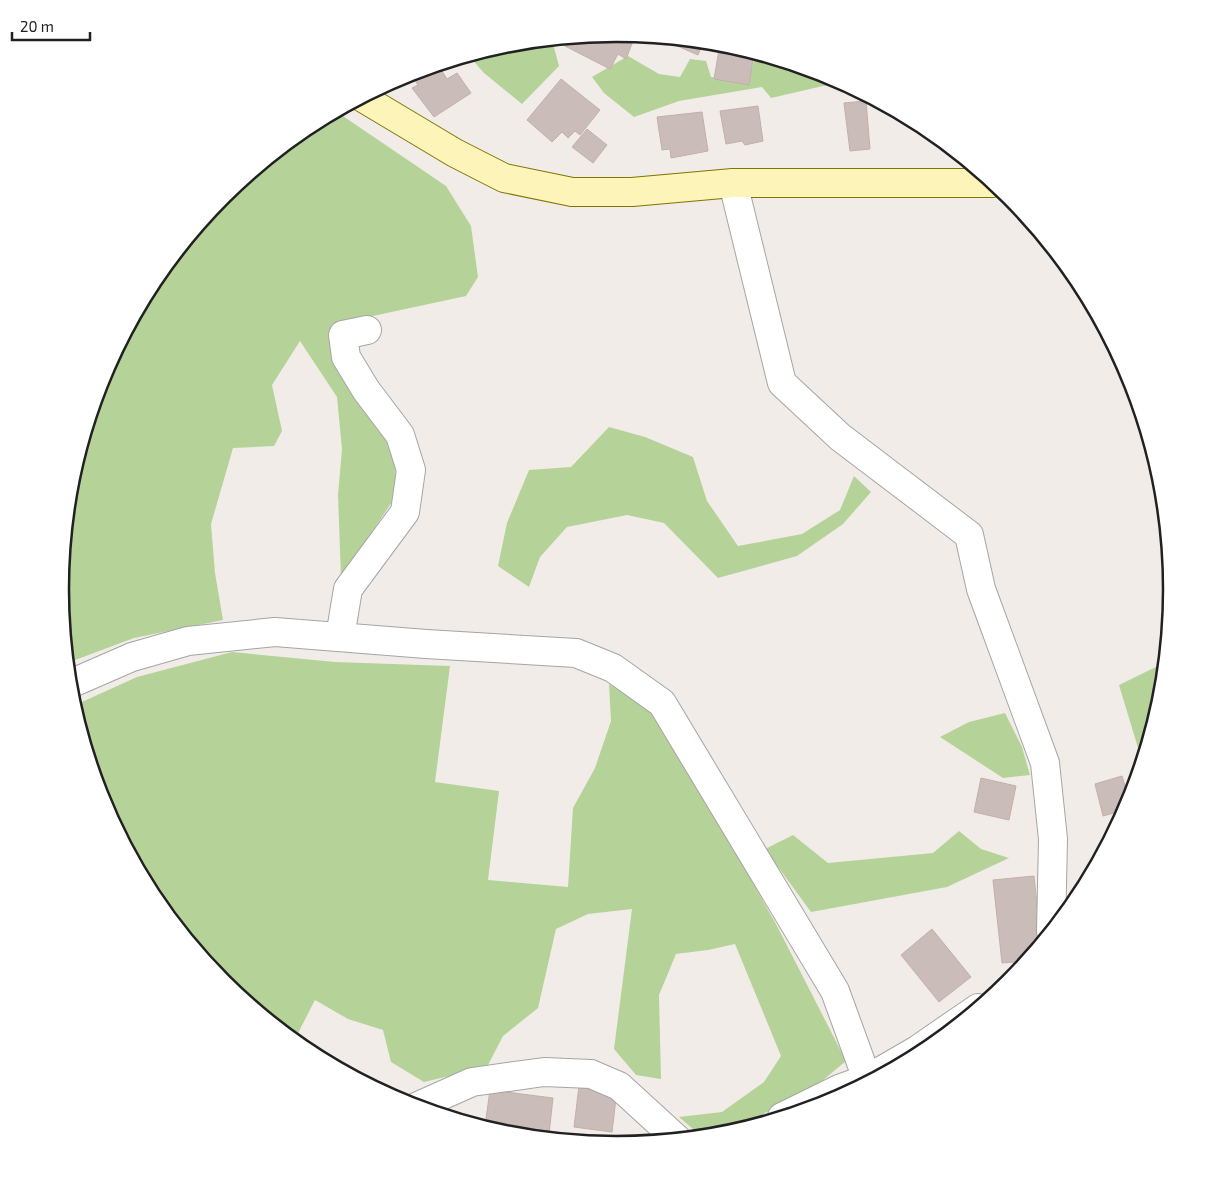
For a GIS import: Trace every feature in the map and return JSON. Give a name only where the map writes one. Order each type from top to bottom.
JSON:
[{"type":"street","points":[[369,102],[455,152],[504,178],[572,192],[632,192],[733,183],[982,183]]},
{"type":"street","points":[[733,183],[782,383],[840,437],[969,535],[981,589],[1045,763],[1054,839],[1051,920]]},
{"type":"street","points":[[340,637],[348,589],[405,512],[411,470],[400,435],[366,390],[346,356],[343,336],[367,330]]},
{"type":"street","points":[[77,681],[132,657],[188,641],[276,632],[576,653],[614,668],[662,703],[835,991],[866,1076]]},
{"type":"street","points":[[427,1102],[472,1082],[544,1072],[591,1074],[619,1086],[671,1133]]},
{"type":"green space","points":[[554,46],[559,66],[522,104],[484,73],[474,61],[545,47]]},
{"type":"green space","points":[[628,56],[659,74],[680,77],[690,59],[706,61],[711,77],[748,81],[754,60],[828,85],[771,98],[762,87],[679,101],[634,117],[604,93],[592,77]]},
{"type":"green space","points":[[343,116],[446,186],[471,226],[478,277],[466,296],[331,325],[337,353],[395,449],[396,496],[341,578],[338,495],[342,449],[337,397],[300,341],[272,385],[282,431],[274,446],[233,448],[211,524],[215,573],[223,620],[134,638],[74,660],[69,590],[74,518],[88,448],[111,380],[142,316],[182,257],[205,229],[255,178],[312,135]]},
{"type":"green space","points":[[609,427],[645,437],[693,457],[707,501],[738,546],[802,534],[840,510],[854,476],[871,492],[843,524],[797,556],[718,578],[664,523],[627,515],[567,527],[540,557],[529,587],[498,566],[507,523],[529,470],[571,467]]},
{"type":"green space","points":[[232,652],[335,662],[450,666],[435,782],[499,791],[488,880],[568,887],[573,808],[595,768],[611,721],[609,684],[652,710],[705,798],[776,924],[846,1061],[817,1085],[754,1119],[695,1131],[679,1117],[722,1112],[764,1082],[781,1056],[735,944],[676,954],[659,995],[661,1079],[636,1075],[614,1049],[632,909],[588,914],[556,929],[538,1008],[503,1036],[487,1067],[424,1082],[391,1062],[383,1030],[348,1019],[315,1000],[298,1034],[255,1001],[205,950],[161,893],[125,831],[98,765],[81,702],[137,677]]},
{"type":"green space","points":[[1157,666],[1139,750],[1119,685]]},
{"type":"green space","points":[[1005,713],[1022,747],[1030,775],[1003,778],[940,737],[969,722]]},
{"type":"green space","points":[[959,831],[981,849],[1009,858],[947,887],[811,912],[765,849],[793,835],[828,863],[933,853]]},
{"type":"building","points":[[616,42],[632,43],[626,59],[618,54],[610,69],[565,46]]},
{"type":"building","points":[[678,46],[700,49],[698,55]]},
{"type":"building","points":[[719,52],[753,60],[749,85],[714,79]]},
{"type":"building","points":[[442,71],[447,79],[457,73],[471,93],[434,117],[412,88],[418,85],[415,81]]},
{"type":"building","points":[[561,79],[600,110],[580,135],[575,131],[568,138],[562,132],[552,142],[527,120]]},
{"type":"building","points":[[862,101],[866,103],[870,149],[850,151],[844,103]]},
{"type":"building","points":[[758,106],[763,141],[745,145],[742,141],[726,144],[720,111]]},
{"type":"building","points":[[702,112],[708,151],[671,158],[670,149],[662,150],[657,117]]},
{"type":"building","points":[[587,129],[607,145],[593,163],[572,147]]},
{"type":"building","points":[[1122,776],[1125,787],[1115,813],[1103,816],[1095,784]]},
{"type":"building","points":[[981,778],[1016,786],[1009,820],[974,812]]},
{"type":"building","points":[[1034,876],[1040,934],[1016,962],[1002,963],[993,880]]},
{"type":"building","points":[[932,929],[971,977],[939,1002],[901,955]]},
{"type":"building","points":[[579,1086],[617,1090],[612,1132],[574,1127]]},
{"type":"building","points":[[490,1090],[553,1098],[549,1132],[486,1121]]}]
